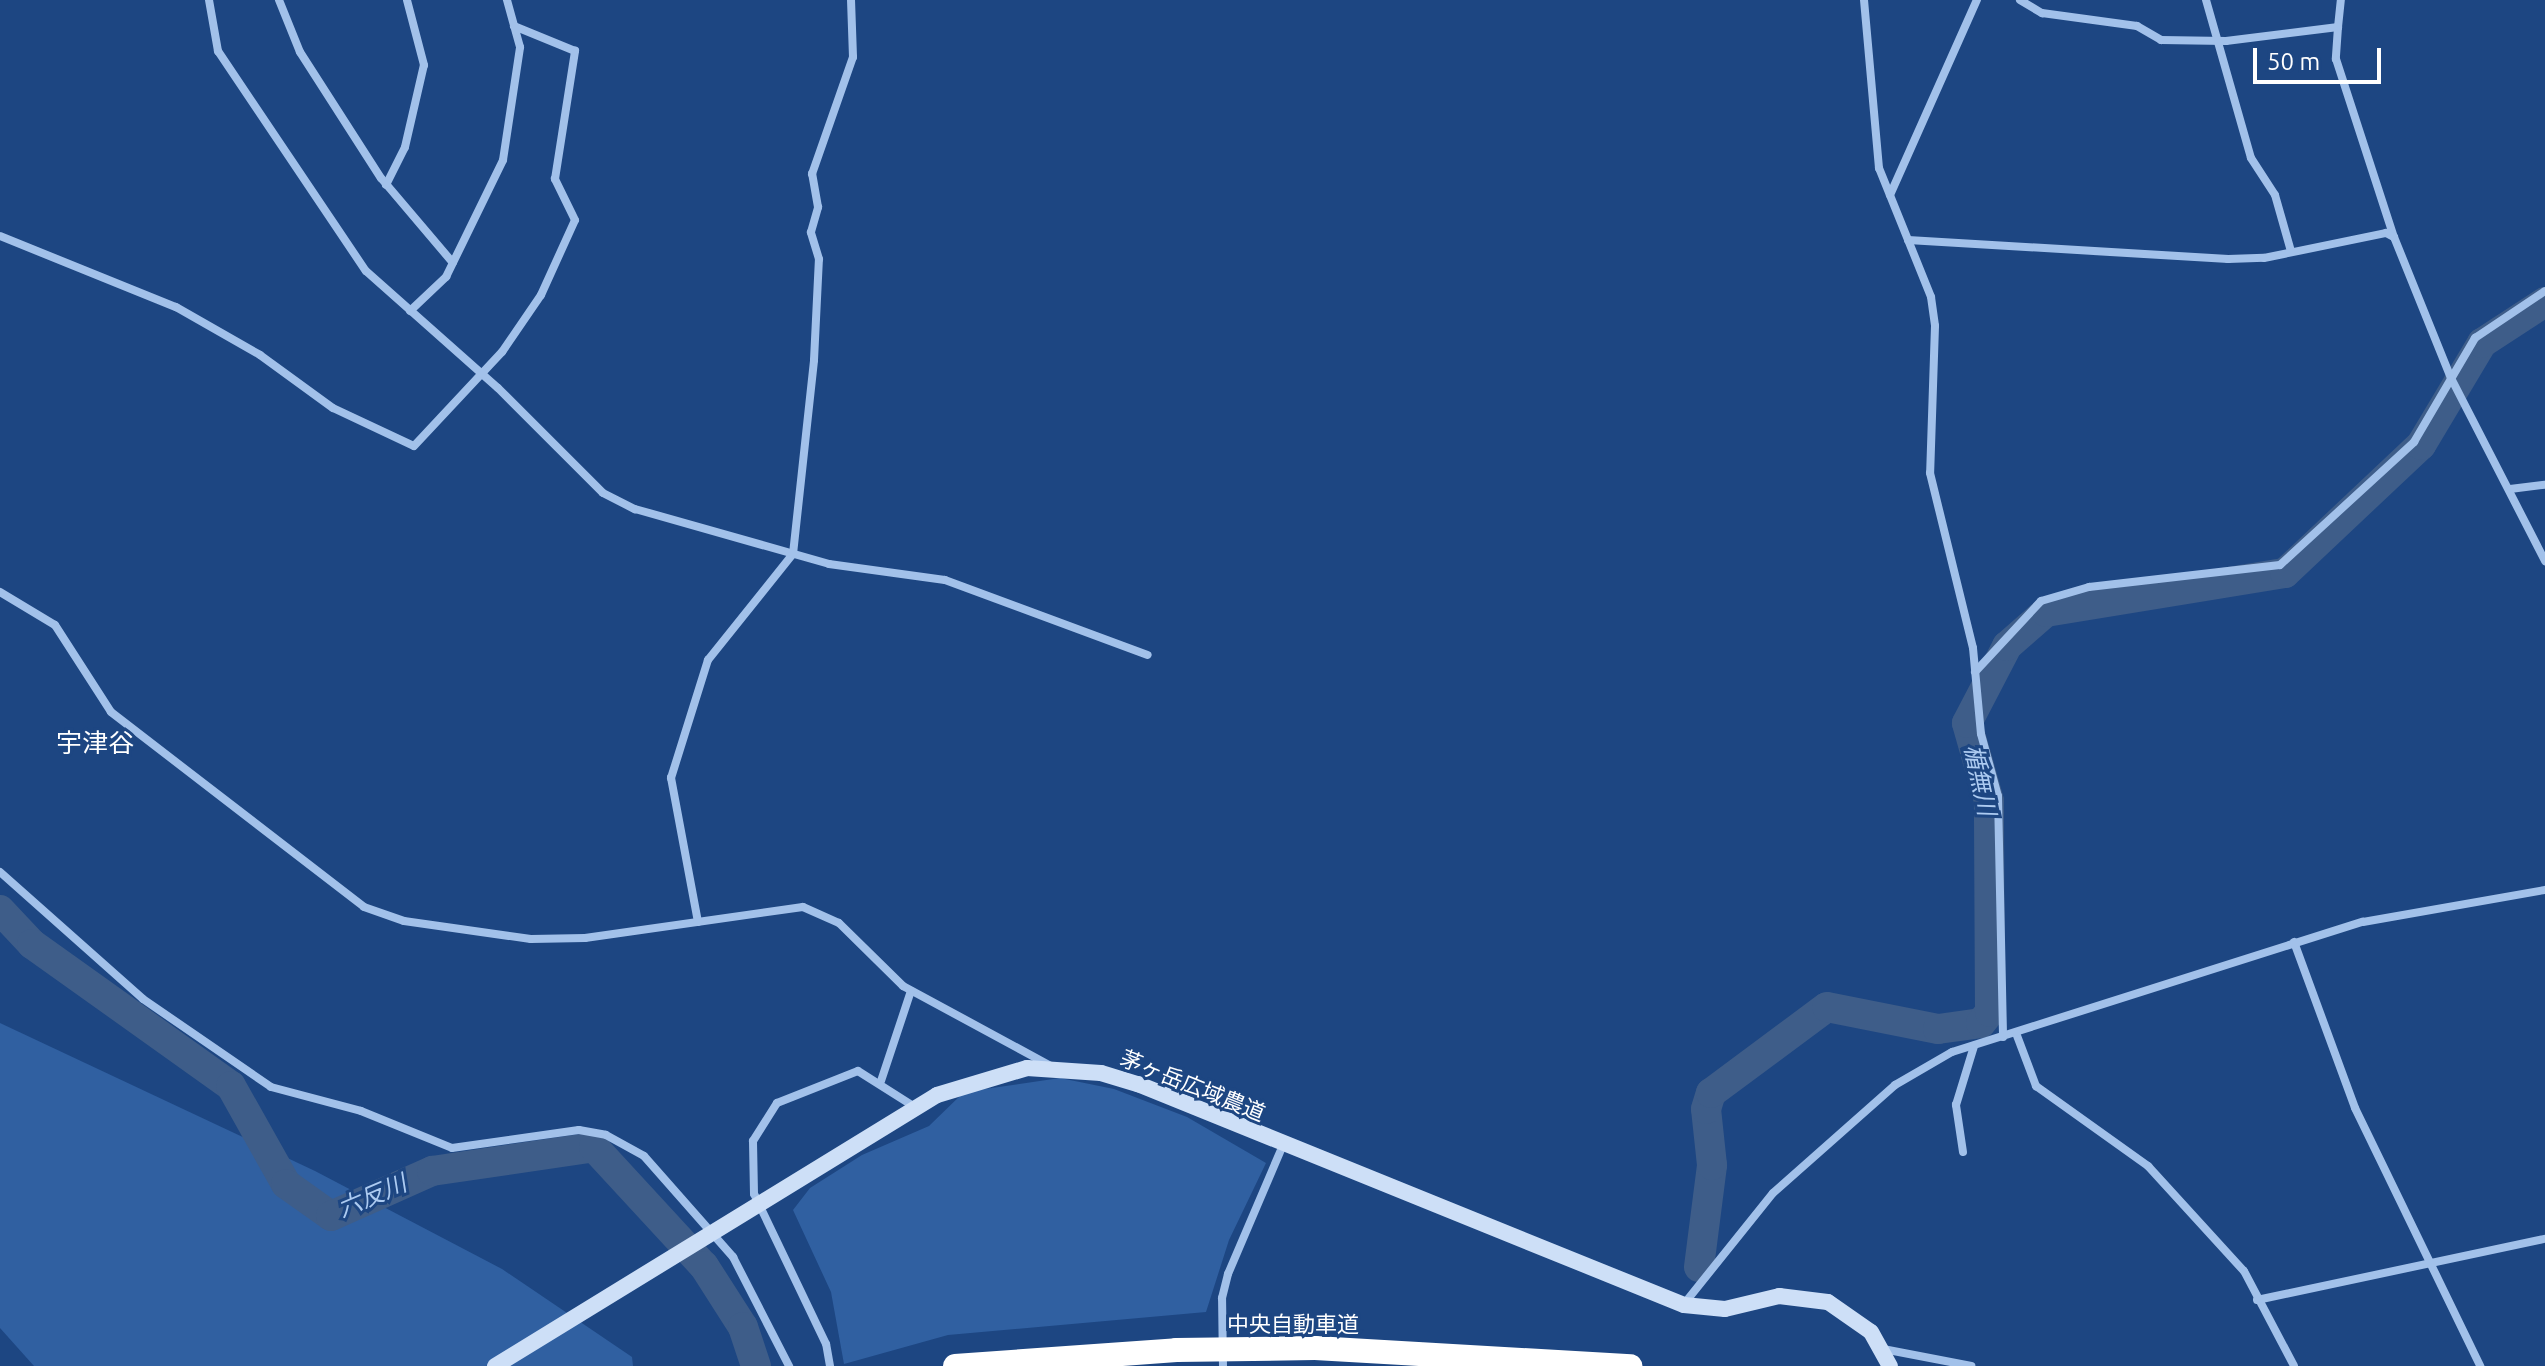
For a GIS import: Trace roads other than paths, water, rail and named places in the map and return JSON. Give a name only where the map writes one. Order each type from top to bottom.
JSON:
[{"type":"highway","name":"中央自動車道","points":[[955,1366],[1176,1350],[1315,1348],[1630,1366]]},
{"type":"street","points":[[209,0],[212,32],[227,67],[366,271],[479,372],[617,503],[793,554],[945,580],[1148,655]]},
{"type":"street","points":[[279,0],[300,52],[386,185],[453,263]]},
{"type":"street","points":[[386,185],[405,147],[424,65],[407,0]]},
{"type":"street","points":[[410,311],[453,263],[503,160],[520,47],[507,0]]},
{"type":"street","points":[[698,922],[672,804],[677,748],[708,660],[793,554],[814,360],[819,259],[811,232],[818,207],[812,174],[853,57],[851,0]]},
{"type":"street","points":[[1864,0],[1872,127],[1890,195],[1931,297],[1930,473],[1975,673],[1998,796],[2003,1037]]},
{"type":"street","points":[[1890,195],[1977,0]]},
{"type":"street","points":[[2020,0],[2042,13],[2137,26],[2161,40],[2256,41],[2338,27]]},
{"type":"street","points":[[2206,0],[2251,158],[2275,195],[2291,251]]},
{"type":"street","points":[[2341,0],[2336,59],[2394,237],[2451,378],[2545,561]]},
{"type":"street","points":[[0,236],[176,307],[260,355],[333,408],[414,446],[479,372],[502,352],[541,295],[575,220],[555,179],[575,51],[514,26]]},
{"type":"street","points":[[1908,240],[2228,259],[2386,233],[2394,237]]},
{"type":"street","points":[[1975,673],[2041,601],[2089,587],[2280,565],[2414,442],[2475,338],[2545,291]]},
{"type":"street","points":[[2510,489],[2545,485]]},
{"type":"street","points":[[0,592],[55,625],[111,712],[364,907],[430,926],[531,939],[698,922],[803,907],[822,912],[911,991],[1027,1048],[1055,1069]]},
{"type":"street","points":[[0,872],[143,999],[271,1087],[361,1111],[452,1148],[579,1130],[606,1135],[644,1156],[733,1257],[789,1366]]},
{"type":"street","points":[[1684,1305],[1773,1193],[1895,1085],[1974,1046],[2363,922],[2545,890]]},
{"type":"street","points":[[2294,942],[2355,1108],[2480,1366]]},
{"type":"street","points":[[881,1081],[911,991]]},
{"type":"street","points":[[2016,1033],[2036,1086],[2148,1166],[2244,1271],[2294,1366]]},
{"type":"street","points":[[1963,1152],[1956,1105],[1974,1046]]},
{"type":"street","name":"茅ヶ岳広域農道","points":[[495,1366],[815,1167],[916,1108],[986,1076],[1055,1069],[1138,1084],[1684,1305],[1725,1309],[1807,1296],[1850,1313],[1887,1359]]},
{"type":"street","points":[[830,1366],[826,1344],[754,1194],[753,1141],[777,1103],[858,1071],[881,1081],[916,1108]]},
{"type":"street","points":[[1223,1366],[1222,1316],[1228,1274],[1283,1145]]},
{"type":"street","points":[[2257,1300],[2545,1239]]},
{"type":"street","points":[[1887,1359],[1971,1366]]},
{"type":"waterway","name":"楯無川","points":[[1699,1267],[1712,1165],[1706,1109],[1711,1093],[1827,1007],[1938,1029],[1981,1023],[1990,1012],[1989,801],[1967,723],[2007,646],[2046,612],[2285,573],[2421,445],[2482,343],[2545,302]]},
{"type":"waterway","name":"六反川","points":[[0,910],[32,944],[231,1086],[286,1184],[331,1216],[432,1171],[594,1147],[704,1266],[743,1327],[756,1366]]},
{"type":"district","name":"宇津谷","points":[[95,743]]}]
